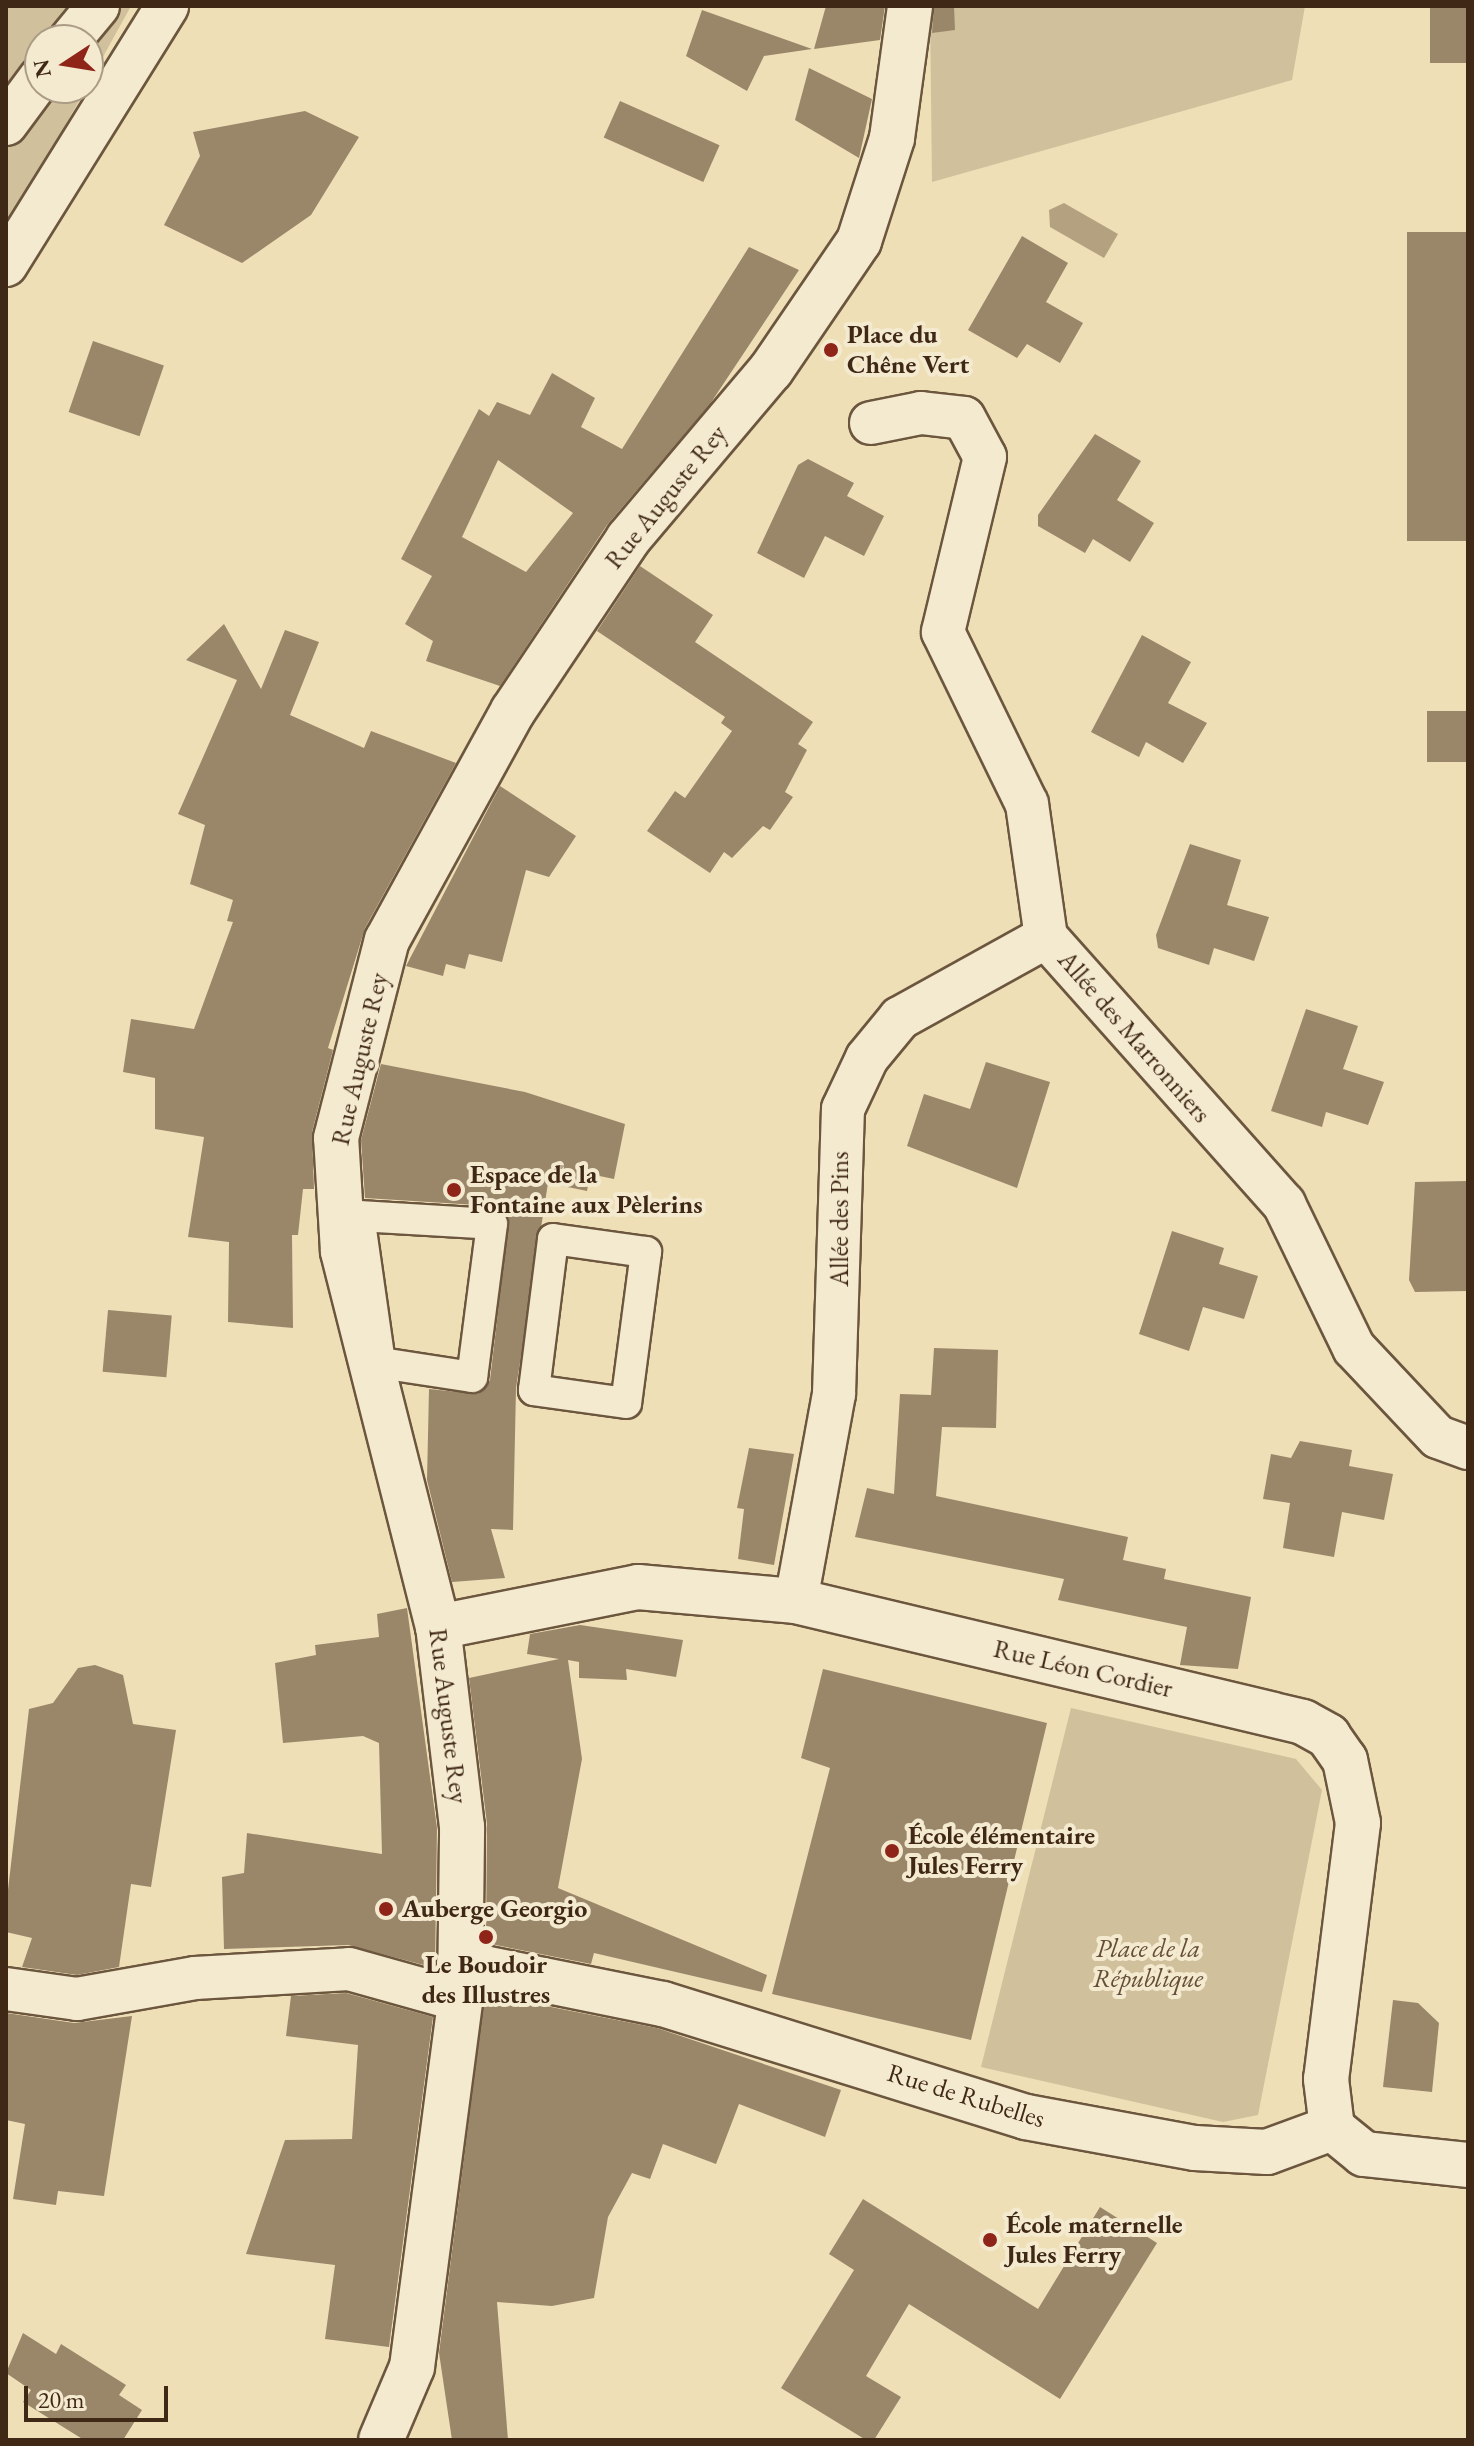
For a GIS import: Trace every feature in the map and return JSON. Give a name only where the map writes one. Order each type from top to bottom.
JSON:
[{"type":"street","points":[[83,24],[98,6]]},
{"type":"street","points":[[6,265],[167,6]]},
{"type":"street","name":"Rue Auguste Rey","points":[[384,2439],[412,2367],[460,1982],[462,1827],[438,1627],[343,1251],[336,1138],[387,940],[513,711],[628,539],[771,370],[859,241],[892,138],[910,6]]},
{"type":"street","points":[[6,124],[24,100]]},
{"type":"street","name":"Allée des Marronniers","points":[[871,423],[921,413],[964,418],[985,457],[943,632],[1027,804],[1046,937],[1284,1204],[1354,1348],[1438,1437],[1468,1448]]},
{"type":"street","name":"Allée des Pins","points":[[796,1601],[834,1394],[843,1109],[867,1058],[900,1018],[1046,937]]},
{"type":"street","points":[[359,1216],[492,1224],[472,1377],[380,1363],[359,1216]]},
{"type":"street","points":[[553,1239],[646,1252],[626,1403],[534,1390],[553,1239]]},
{"type":"street","name":"Rue Léon Cordier","points":[[438,1627],[638,1587],[796,1601],[1303,1722],[1328,1736],[1356,1788],[1358,1823],[1326,2079],[1332,2128]]},
{"type":"street","points":[[6,1989],[77,1999],[195,1978],[349,1969],[460,1982]]},
{"type":"street","name":"Rue de Rubelles","points":[[460,1982],[663,2004],[1026,2117],[1195,2148],[1267,2152],[1332,2128]]},
{"type":"street","points":[[1332,2128],[1364,2154],[1468,2165]]},
{"type":"green space","points":[[6,6],[131,6],[104,55],[104,24],[24,24],[24,104],[77,104],[6,232]]},
{"type":"green space","points":[[930,6],[1305,6],[1292,80],[932,182]]},
{"type":"green space","name":"Place de la République","points":[[1071,1708],[1296,1759],[1322,1790],[1258,2115],[1223,2122],[981,2067]]},
{"type":"shaded area","points":[[1064,203],[1118,234],[1104,258],[1050,227],[1049,210]]},
{"type":"building","points":[[826,6],[885,6],[880,40],[814,49]]},
{"type":"building","points":[[934,6],[954,6],[955,30],[932,33]]},
{"type":"building","points":[[1430,6],[1468,6],[1468,63],[1430,63]]},
{"type":"building","points":[[702,10],[812,49],[764,56],[747,91],[686,56]]},
{"type":"building","points":[[809,68],[872,99],[859,158],[795,120]]},
{"type":"building","points":[[620,101],[720,145],[703,182],[604,138]]},
{"type":"building","points":[[305,111],[359,137],[311,215],[242,263],[164,225],[200,156],[193,132]]},
{"type":"building","points":[[1407,232],[1468,232],[1468,541],[1407,541]]},
{"type":"building","points":[[1022,236],[1068,263],[1046,302],[1083,323],[1060,363],[1027,344],[1017,358],[968,330]]},
{"type":"building","points":[[749,247],[799,270],[710,404],[607,525],[500,686],[426,661],[433,641],[405,624],[432,576],[401,559],[479,409],[489,416],[497,402],[530,415],[552,373],[595,398],[581,427],[622,449]],"holes":[[[498,460],[573,513],[526,572],[462,537]]]},
{"type":"building","points":[[93,341],[164,365],[139,436],[69,412]]},
{"type":"building","points":[[1095,434],[1141,461],[1117,500],[1154,523],[1130,562],[1093,539],[1085,553],[1038,526],[1038,515]]},
{"type":"building","points":[[808,459],[854,483],[847,496],[884,516],[864,556],[825,536],[804,578],[757,553],[798,465]]},
{"type":"building","points":[[640,566],[713,615],[695,642],[813,722],[798,744],[807,750],[785,792],[793,797],[770,830],[763,826],[732,858],[724,852],[710,873],[647,831],[675,791],[685,798],[732,731],[721,723],[725,717],[597,631]]},
{"type":"building","points":[[224,624],[261,689],[285,630],[319,642],[290,715],[364,748],[371,731],[456,763],[365,928],[328,1048],[333,1050],[312,1132],[314,1189],[303,1189],[298,1235],[292,1235],[293,1328],[228,1322],[229,1242],[188,1237],[204,1137],[155,1129],[155,1078],[123,1072],[131,1019],[194,1029],[233,922],[227,921],[233,900],[190,884],[205,825],[178,814],[237,680],[186,660]]},
{"type":"building","points":[[1142,635],[1191,662],[1168,703],[1207,723],[1183,763],[1146,742],[1139,757],[1091,732]]},
{"type":"building","points":[[1427,711],[1468,711],[1468,762],[1427,762]]},
{"type":"building","points":[[500,786],[576,836],[549,877],[526,870],[502,962],[469,954],[465,969],[446,964],[443,976],[406,966]]},
{"type":"building","points":[[1190,844],[1241,860],[1227,905],[1269,917],[1254,961],[1214,948],[1209,965],[1158,948],[1156,935]]},
{"type":"building","points":[[1306,1009],[1358,1026],[1343,1069],[1384,1082],[1368,1125],[1326,1112],[1322,1127],[1271,1111]]},
{"type":"building","points":[[986,1062],[1050,1082],[1017,1188],[907,1146],[924,1094],[970,1109]]},
{"type":"building","points":[[381,1064],[525,1092],[625,1124],[614,1179],[590,1174],[587,1191],[548,1183],[516,1388],[513,1530],[491,1529],[505,1578],[452,1582],[427,1480],[429,1389],[478,1394],[490,1380],[509,1218],[493,1206],[365,1198],[361,1140]]},
{"type":"building","points":[[1467,1181],[1467,1291],[1415,1292],[1409,1280],[1415,1182]]},
{"type":"building","points":[[1172,1231],[1224,1248],[1219,1264],[1258,1276],[1244,1319],[1203,1307],[1189,1351],[1139,1334]]},
{"type":"building","points":[[108,1310],[172,1316],[166,1377],[103,1372]]},
{"type":"building","points":[[934,1348],[998,1350],[996,1428],[942,1427],[936,1496],[1128,1537],[1123,1560],[1166,1569],[1164,1579],[1251,1597],[1238,1669],[1180,1665],[1187,1627],[1058,1600],[1064,1579],[855,1537],[867,1488],[894,1494],[900,1394],[931,1395]]},
{"type":"building","points":[[1300,1441],[1352,1450],[1349,1466],[1393,1474],[1384,1520],[1342,1512],[1334,1557],[1283,1548],[1290,1503],[1263,1499],[1271,1454],[1291,1458]]},
{"type":"building","points":[[749,1448],[794,1454],[774,1565],[738,1559],[744,1509],[737,1508]]},
{"type":"building","points":[[407,1608],[437,1828],[435,1968],[348,1945],[224,1949],[222,1877],[244,1873],[247,1833],[382,1854],[379,1743],[363,1736],[283,1743],[275,1663],[316,1655],[315,1645],[379,1637],[377,1614]]},
{"type":"building","points":[[580,1625],[683,1640],[676,1677],[626,1669],[627,1680],[579,1678],[579,1662],[568,1660],[582,1759],[558,1888],[767,1975],[762,1992],[594,1953],[591,1964],[486,1943],[487,1824],[469,1678],[559,1659],[527,1654],[530,1634]]},
{"type":"building","points":[[95,1665],[123,1675],[133,1724],[176,1730],[151,1887],[131,1884],[119,1967],[77,1975],[22,1967],[32,1938],[6,1932],[6,1907],[29,1709],[53,1703],[78,1668]]},
{"type":"building","name":"École élémentaire Jules Ferry","points":[[823,1669],[1047,1723],[971,2040],[772,1994],[830,1768],[801,1758]]},
{"type":"building","points":[[346,1993],[433,2017],[389,2347],[325,2339],[335,2265],[246,2254],[285,2140],[352,2139],[358,2045],[286,2036],[291,1996]]},
{"type":"building","points":[[485,1994],[657,2028],[841,2090],[825,2137],[739,2104],[716,2164],[663,2144],[650,2179],[632,2173],[608,2217],[594,2298],[552,2306],[497,2302],[508,2440],[452,2440],[439,2353]]},
{"type":"building","points":[[1393,2000],[1418,2003],[1439,2023],[1432,2092],[1383,2087]]},
{"type":"building","points":[[6,2013],[74,2023],[132,2016],[104,2196],[58,2191],[56,2205],[13,2199],[25,2124],[6,2120]]},
{"type":"building","points":[[863,2199],[1038,2309],[1100,2207],[1157,2243],[1060,2399],[909,2304],[866,2376],[901,2397],[874,2440],[866,2440],[781,2388],[854,2270],[829,2254]]},
{"type":"building","points":[[23,2333],[56,2354],[61,2344],[126,2385],[119,2395],[142,2410],[123,2440],[84,2440],[23,2402],[31,2390],[6,2373]]},
{"type":"place","name":"Place du Chêne Vert","points":[[831,350]]},
{"type":"place","name":"Espace de la Fontaine aux Pèlerins","points":[[454,1190]]},
{"type":"place","name":"École élémentaire Jules Ferry","points":[[892,1851]]},
{"type":"place","name":"Auberge Georgio","points":[[386,1909]]},
{"type":"place","name":"Le Boudoir des Illustres","points":[[486,1937]]},
{"type":"place","name":"École maternelle Jules Ferry","points":[[990,2240]]}]
